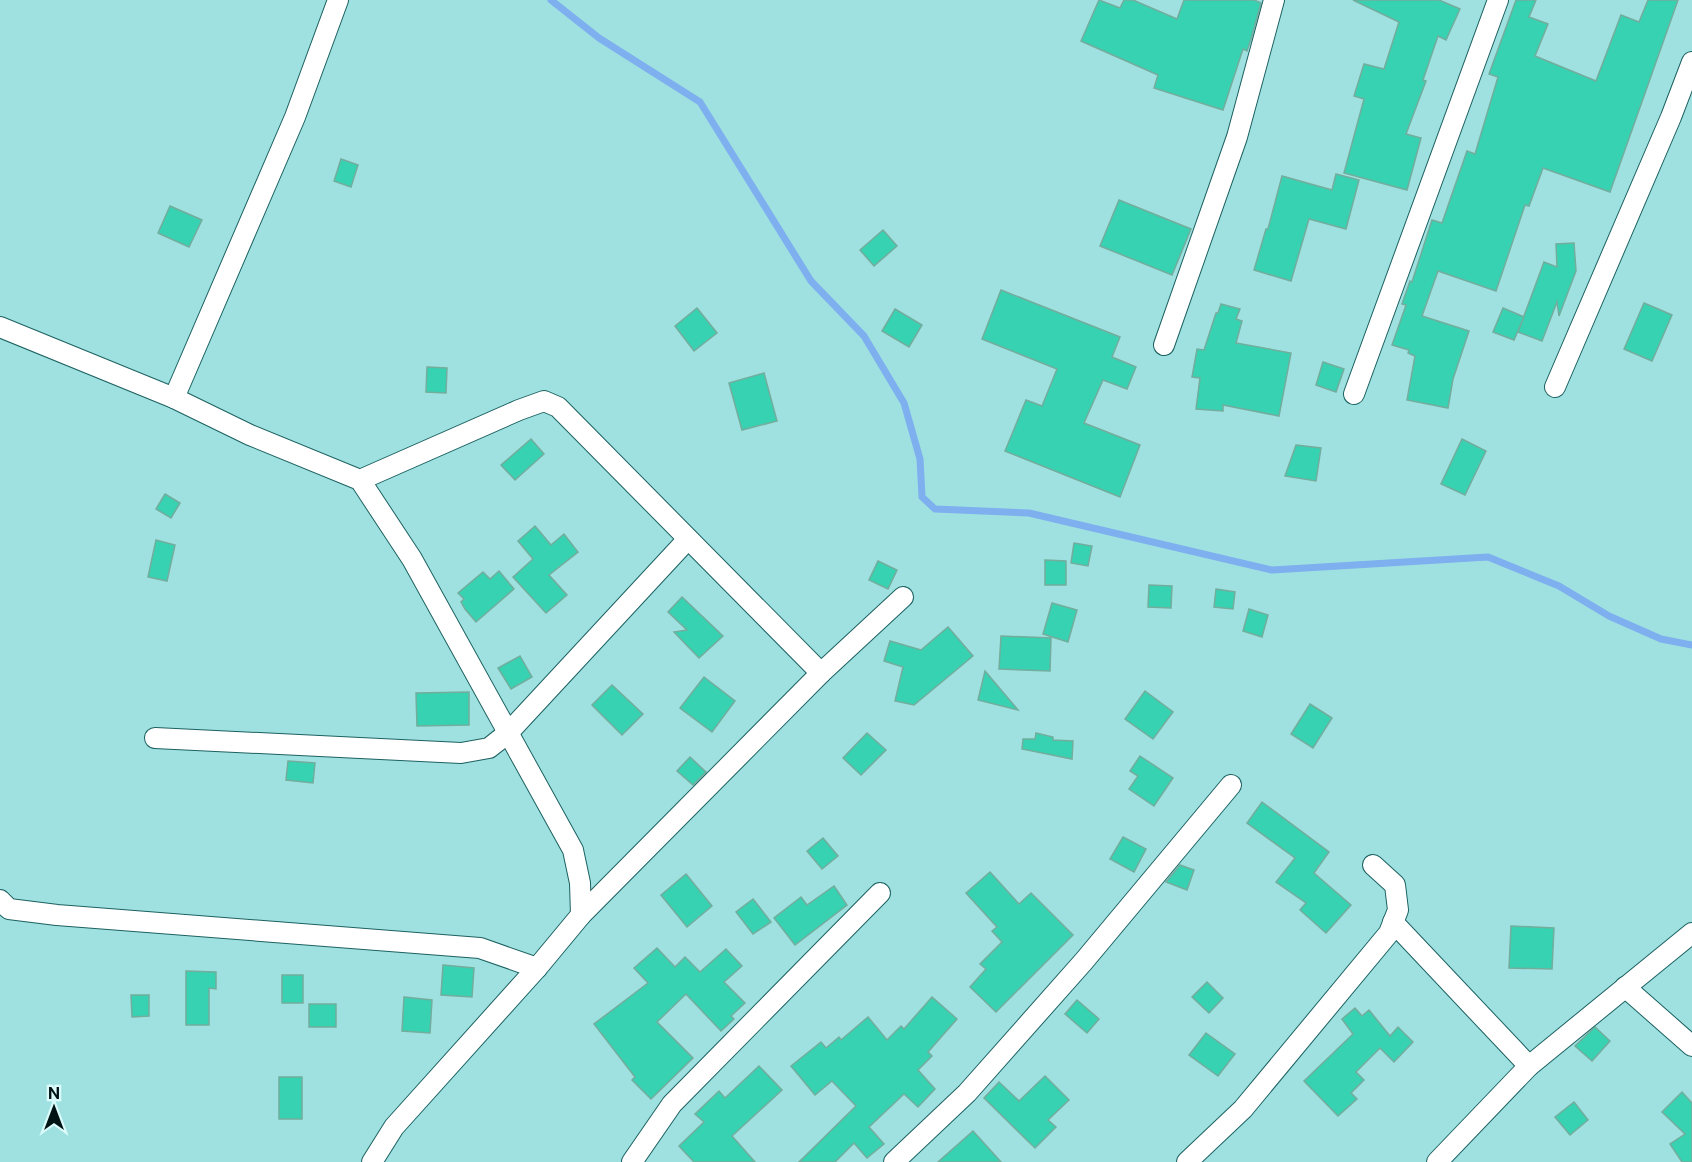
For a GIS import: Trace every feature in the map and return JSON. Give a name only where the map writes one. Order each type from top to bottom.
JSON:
[{"type":"street","points":[[174,398],[295,117],[338,0]]},
{"type":"street","points":[[1164,345],[1237,137],[1274,0]]},
{"type":"street","points":[[1354,394],[1498,0]]},
{"type":"street","points":[[1555,387],[1671,117],[1692,62]]},
{"type":"street","points":[[0,327],[174,398],[250,435],[360,480],[412,559],[573,850],[580,883],[581,915]]},
{"type":"street","points":[[360,480],[544,401],[558,407],[821,673]]},
{"type":"street","points":[[155,738],[460,753],[489,748],[508,733],[688,539]]},
{"type":"street","points":[[372,1162],[394,1127],[537,968],[581,915],[821,673],[903,597]]},
{"type":"street","points":[[894,1162],[967,1093],[1084,961],[1231,785]]},
{"type":"street","points":[[1187,1162],[1243,1108],[1389,933],[1398,910],[1395,885],[1373,865]]},
{"type":"street","points":[[632,1162],[672,1104],[880,893]]},
{"type":"street","points":[[0,900],[9,909],[57,915],[480,948],[537,968]]},
{"type":"street","points":[[1393,922],[1529,1066]]},
{"type":"street","points":[[1437,1162],[1529,1066],[1692,933]]},
{"type":"street","points":[[1625,987],[1692,1046]]},
{"type":"building","points":[[1099,0],[1120,8],[1124,0],[1133,0],[1177,19],[1184,0],[1254,0],[1261,3],[1247,51],[1243,49],[1223,110],[1154,88],[1158,75],[1081,41]]},
{"type":"building","points":[[1353,0],[1439,0],[1460,9],[1446,40],[1438,36],[1423,80],[1426,81],[1406,134],[1421,138],[1407,190],[1344,173],[1364,99],[1354,96],[1364,64],[1384,69],[1399,22]]},
{"type":"building","points":[[1516,0],[1536,0],[1529,17],[1548,24],[1535,56],[1596,81],[1621,15],[1639,22],[1648,0],[1678,0],[1610,192],[1543,168],[1529,206],[1525,205],[1496,291],[1438,271],[1422,316],[1469,331],[1453,379],[1448,408],[1407,400],[1415,356],[1408,353],[1409,350],[1392,345],[1406,305],[1402,304],[1410,281],[1412,282],[1432,220],[1442,223],[1467,151],[1475,154],[1498,77],[1489,74]]},
{"type":"building","points":[[341,159],[358,165],[351,187],[334,181]]},
{"type":"building","points":[[1336,174],[1359,180],[1346,229],[1309,219],[1291,281],[1254,270],[1282,176],[1332,190]]},
{"type":"building","points":[[1119,200],[1191,229],[1172,275],[1100,246]]},
{"type":"building","points":[[170,206],[202,220],[189,247],[158,233]]},
{"type":"building","points":[[883,230],[897,246],[874,266],[860,250]]},
{"type":"building","points":[[1574,243],[1576,271],[1559,316],[1557,302],[1542,341],[1518,332],[1544,262],[1557,267],[1556,244]]},
{"type":"building","points":[[1001,290],[1120,337],[1112,357],[1136,367],[1127,389],[1103,380],[1084,423],[1140,445],[1120,497],[1005,451],[1026,400],[1042,406],[1057,369],[982,339]]},
{"type":"building","points":[[1644,303],[1672,315],[1652,361],[1624,349]]},
{"type":"building","points":[[1221,304],[1240,309],[1236,319],[1242,321],[1236,343],[1291,353],[1279,416],[1223,405],[1223,411],[1196,409],[1200,378],[1192,377],[1197,349],[1204,350]]},
{"type":"building","points":[[697,308],[717,333],[694,351],[675,326]]},
{"type":"building","points":[[1503,308],[1524,317],[1514,340],[1493,332]]},
{"type":"building","points":[[895,309],[922,325],[909,347],[882,331]]},
{"type":"building","points":[[1323,362],[1344,369],[1336,392],[1316,385]]},
{"type":"building","points":[[427,367],[447,368],[446,393],[426,392]]},
{"type":"building","points":[[764,373],[777,421],[742,430],[729,383]]},
{"type":"building","points":[[531,439],[544,454],[515,480],[501,465]]},
{"type":"building","points":[[1462,439],[1486,451],[1465,495],[1441,484]]},
{"type":"building","points":[[1296,445],[1321,448],[1316,481],[1285,476]]},
{"type":"building","points":[[165,494],[180,503],[171,518],[156,509]]},
{"type":"building","points":[[535,526],[551,545],[564,534],[578,552],[549,575],[567,595],[546,613],[513,577],[533,559],[518,541]]},
{"type":"building","points":[[156,540],[175,545],[167,581],[148,577]]},
{"type":"building","points":[[1074,543],[1092,546],[1088,566],[1071,563]]},
{"type":"building","points":[[1045,560],[1066,561],[1066,585],[1045,585]]},
{"type":"building","points":[[878,561],[897,570],[888,589],[869,580]]},
{"type":"building","points":[[499,571],[514,589],[476,622],[465,609],[461,602],[464,599],[458,593],[483,572],[490,579]]},
{"type":"building","points":[[1149,585],[1172,586],[1171,608],[1148,607]]},
{"type":"building","points":[[1216,589],[1235,592],[1233,609],[1214,607]]},
{"type":"building","points":[[682,597],[723,636],[699,658],[674,632],[687,630],[668,612]]},
{"type":"building","points":[[1052,603],[1077,610],[1068,642],[1043,634]]},
{"type":"building","points":[[1249,609],[1268,615],[1262,637],[1243,631]]},
{"type":"building","points":[[948,627],[973,656],[914,705],[895,701],[903,667],[884,661],[890,641],[921,650]]},
{"type":"building","points":[[1001,636],[1051,638],[1050,671],[999,669]]},
{"type":"building","points":[[520,656],[532,677],[511,689],[498,668]]},
{"type":"building","points":[[985,671],[1018,710],[978,700]]},
{"type":"building","points":[[704,677],[735,701],[712,732],[680,708]]},
{"type":"building","points":[[612,685],[643,714],[622,735],[592,705]]},
{"type":"building","points":[[1145,691],[1173,712],[1153,739],[1125,719]]},
{"type":"building","points":[[469,692],[469,725],[417,726],[416,693]]},
{"type":"building","points":[[1310,704],[1332,718],[1313,748],[1291,734]]},
{"type":"building","points":[[867,733],[886,750],[861,775],[843,758]]},
{"type":"building","points":[[1036,733],[1053,737],[1053,740],[1073,741],[1072,759],[1022,749],[1023,739],[1035,739]]},
{"type":"building","points":[[1140,756],[1173,778],[1154,806],[1129,789],[1138,776],[1130,771]]},
{"type":"building","points":[[690,757],[706,772],[693,785],[677,771]]},
{"type":"building","points":[[288,761],[315,763],[313,783],[286,780]]},
{"type":"building","points":[[1262,802],[1329,852],[1314,873],[1351,905],[1326,933],[1300,910],[1306,903],[1276,882],[1295,858],[1247,823]]},
{"type":"building","points":[[1123,837],[1146,849],[1134,872],[1110,859]]},
{"type":"building","points":[[823,838],[838,856],[822,869],[807,851]]},
{"type":"building","points":[[1180,865],[1194,870],[1187,890],[1166,882]]},
{"type":"building","points":[[990,872],[1019,904],[1031,893],[1073,935],[996,1012],[970,987],[986,969],[980,964],[1002,942],[992,931],[997,927],[966,893]]},
{"type":"building","points":[[686,874],[712,906],[687,927],[661,895]]},
{"type":"building","points":[[834,886],[847,905],[795,945],[774,918],[801,897],[807,905]]},
{"type":"building","points":[[753,899],[771,922],[753,934],[736,912]]},
{"type":"building","points":[[1511,926],[1554,928],[1552,969],[1509,968]]},
{"type":"building","points":[[657,948],[675,967],[685,957],[700,972],[726,949],[742,966],[724,982],[745,1003],[731,1016],[734,1019],[721,1031],[686,994],[657,1022],[693,1058],[651,1099],[632,1080],[635,1077],[594,1024],[648,983],[634,968]]},
{"type":"building","points":[[443,965],[474,968],[472,997],[441,995]]},
{"type":"building","points":[[186,971],[216,972],[216,989],[209,988],[209,1025],[186,1025]]},
{"type":"building","points":[[282,975],[303,975],[303,1003],[282,1003]]},
{"type":"building","points":[[1207,982],[1223,998],[1209,1013],[1192,997]]},
{"type":"building","points":[[131,995],[149,995],[149,1016],[132,1017]]},
{"type":"building","points":[[404,997],[432,1000],[430,1033],[402,1031]]},
{"type":"building","points":[[932,997],[957,1019],[928,1052],[932,1056],[918,1070],[935,1089],[918,1107],[904,1094],[869,1127],[884,1144],[867,1158],[854,1143],[835,1162],[799,1162],[856,1106],[832,1081],[815,1095],[791,1066],[821,1042],[826,1048],[839,1037],[841,1040],[868,1017],[887,1040],[901,1026],[904,1029]]},
{"type":"building","points":[[1077,1000],[1099,1019],[1087,1033],[1065,1014]]},
{"type":"building","points":[[309,1004],[336,1004],[336,1027],[309,1027]]},
{"type":"building","points":[[1355,1008],[1362,1016],[1369,1010],[1390,1036],[1398,1027],[1413,1042],[1394,1062],[1380,1048],[1356,1072],[1364,1080],[1351,1093],[1357,1099],[1338,1116],[1304,1081],[1353,1034],[1342,1019]]},
{"type":"building","points":[[1595,1027],[1610,1041],[1592,1061],[1575,1046]]},
{"type":"building","points":[[1206,1033],[1235,1054],[1218,1076],[1189,1055]]},
{"type":"building","points":[[759,1066],[782,1090],[732,1136],[755,1162],[694,1162],[679,1146],[704,1122],[695,1114],[719,1091],[725,1098]]},
{"type":"building","points":[[1045,1076],[1069,1100],[1048,1120],[1056,1127],[1035,1148],[984,1098],[999,1082],[1019,1101]]},
{"type":"building","points":[[279,1077],[302,1077],[302,1119],[279,1119]]},
{"type":"building","points":[[1682,1092],[1692,1103],[1692,1162],[1682,1162],[1670,1144],[1685,1134],[1662,1112]]},
{"type":"building","points":[[1574,1102],[1588,1120],[1570,1135],[1555,1117]]},
{"type":"building","points":[[973,1131],[1001,1162],[938,1162]]},
{"type":"waterway","points":[[551,0],[599,38],[700,102],[811,281],[864,336],[904,403],[920,459],[922,497],[935,509],[1029,513],[1272,570],[1488,557],[1559,586],[1609,616],[1661,639],[1692,645]]}]
